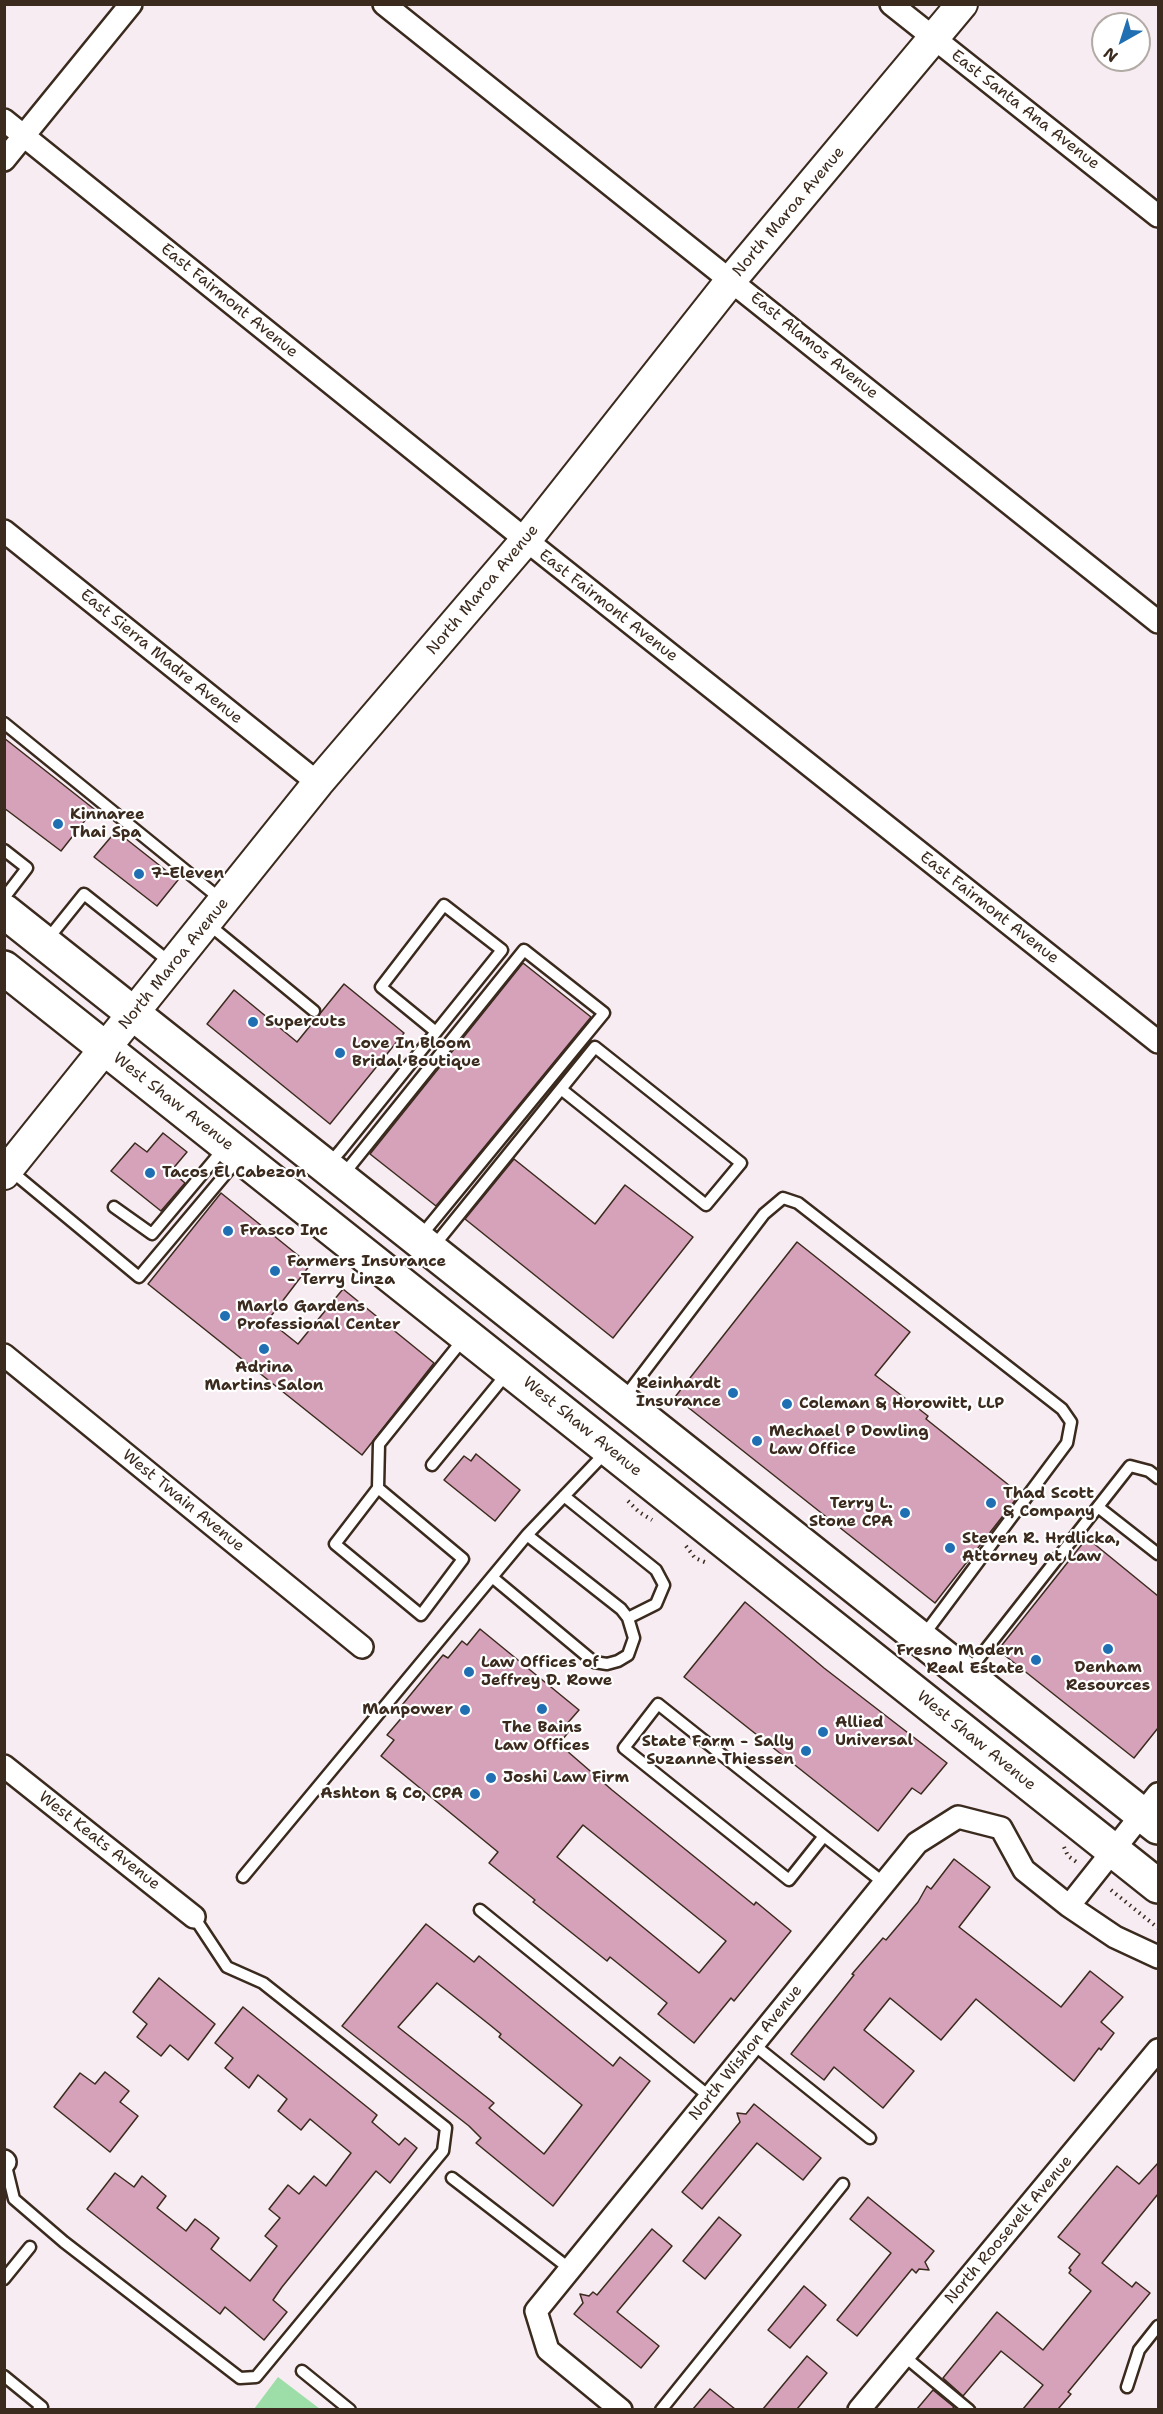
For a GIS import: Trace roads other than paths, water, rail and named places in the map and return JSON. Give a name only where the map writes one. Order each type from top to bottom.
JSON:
[{"type":"main road","name":"North Maroa Avenue","points":[[11,1163],[134,1015],[318,783],[526,540],[732,279],[962,4]]},
{"type":"main road","points":[[4,911],[966,1674],[1153,1812]]},
{"type":"main road","name":"West Shaw Avenue","points":[[4,968],[1158,1886]]},
{"type":"street","points":[[4,160],[131,4]]},
{"type":"street","name":"East Alamos Avenue","points":[[384,4],[732,279],[1158,622]]},
{"type":"street","name":"East Santa Ana Avenue","points":[[891,4],[1158,216]]},
{"type":"street","name":"East Fairmont Avenue","points":[[4,120],[526,540],[1158,1042]]},
{"type":"street","name":"East Sierra Madre Avenue","points":[[4,531],[318,783]]},
{"type":"street","name":"West Twain Avenue","points":[[4,1355],[362,1647]]},
{"type":"street","name":"West Keats Avenue","points":[[4,1766],[194,1917]]},
{"type":"street","points":[[1069,1906],[1113,1850],[1153,1812]]},
{"type":"street","name":"North Wishon Avenue","points":[[621,2409],[548,2350],[536,2311],[917,1843],[958,1817],[1001,1828],[1024,1870],[1069,1906],[1115,1937],[1158,1957]]},
{"type":"street","name":"North Roosevelt Avenue","points":[[859,2409],[1155,2060]]},
{"type":"lane","points":[[4,723],[216,912],[314,1011]]},
{"type":"lane","points":[[4,850],[27,868],[4,898]]},
{"type":"lane","points":[[45,943],[84,894],[174,965]]},
{"type":"lane","points":[[334,1172],[436,1032],[502,950],[444,905],[381,987],[436,1032]]},
{"type":"lane","points":[[334,1172],[524,950],[604,1013],[425,1245]]},
{"type":"lane","points":[[425,1245],[595,1047],[741,1163],[706,1205],[561,1089]]},
{"type":"lane","points":[[11,1163],[139,1277],[234,1150]]},
{"type":"lane","points":[[114,1207],[152,1234],[234,1150]]},
{"type":"lane","points":[[622,1401],[764,1214],[783,1198],[798,1203],[1062,1409],[1071,1422],[1067,1443],[921,1638]]},
{"type":"lane","points":[[378,1488],[463,1559],[421,1615],[335,1544],[378,1488],[379,1444],[467,1335]]},
{"type":"lane","points":[[432,1465],[510,1369]]},
{"type":"lane","points":[[243,1878],[527,1535],[609,1448]]},
{"type":"lane","points":[[966,1674],[1130,1466],[1149,1471],[1158,1478]]},
{"type":"lane","points":[[564,1496],[656,1570],[664,1586],[656,1604],[628,1618]]},
{"type":"lane","points":[[1098,1507],[1158,1554]]},
{"type":"lane","points":[[492,1577],[594,1662],[607,1664],[628,1655],[634,1638],[628,1618],[621,1609],[527,1535]]},
{"type":"lane","points":[[824,1836],[789,1880],[624,1748],[657,1704],[884,1883]]},
{"type":"lane","points":[[480,1910],[710,2097]]},
{"type":"lane","points":[[5,2162],[14,2199],[64,2242],[240,2378],[256,2377],[443,2151],[446,2128],[263,1983],[226,1967],[194,1917]]},
{"type":"lane","points":[[753,2044],[870,2138]]},
{"type":"lane","points":[[452,2178],[570,2269]]},
{"type":"lane","points":[[661,2409],[843,2184]]},
{"type":"lane","points":[[4,2279],[30,2247]]},
{"type":"lane","points":[[1127,2387],[1139,2350],[1158,2326]]},
{"type":"lane","points":[[904,2356],[969,2409]]},
{"type":"lane","points":[[302,2371],[350,2409]]},
{"type":"lane","points":[[4,2376],[42,2409]]},
{"type":"place","name":"Kinnaree Thai Spa","points":[[58,824]]},
{"type":"place","name":"7-Eleven","points":[[139,874]]},
{"type":"place","name":"Supercuts","points":[[253,1022]]},
{"type":"place","name":"Love In Bloom Bridal Boutique","points":[[340,1053]]},
{"type":"place","name":"Tacos El Cabezon","points":[[150,1173]]},
{"type":"place","name":"Frasco Inc","points":[[228,1231]]},
{"type":"place","name":"Farmers Insurance - Terry Linza","points":[[275,1271]]},
{"type":"place","name":"Marlo Gardens Professional Center","points":[[225,1316]]},
{"type":"place","name":"Adrina Martins Salon","points":[[264,1349]]},
{"type":"place","name":"Reinhardt Insurance","points":[[733,1393]]},
{"type":"place","name":"Coleman & Horowitt, LLP","points":[[787,1404]]},
{"type":"place","name":"Mechael P Dowling Law Office","points":[[757,1441]]},
{"type":"place","name":"Thad Scott & Company","points":[[991,1503]]},
{"type":"place","name":"Terry L. Stone CPA","points":[[905,1513]]},
{"type":"place","name":"Steven R. Hrdlicka, Attorney at Law","points":[[950,1548]]},
{"type":"place","name":"Denham Resources","points":[[1108,1649]]},
{"type":"place","name":"Fresno Modern Real Estate","points":[[1036,1660]]},
{"type":"place","name":"Law Offices of Jeffrey D. Rowe","points":[[469,1672]]},
{"type":"place","name":"The Bains Law Offices","points":[[542,1709]]},
{"type":"place","name":"Manpower","points":[[465,1710]]},
{"type":"place","name":"Allied Universal","points":[[823,1732]]},
{"type":"place","name":"State Farm - Sally Suzanne Thiessen","points":[[806,1751]]},
{"type":"place","name":"Joshi Law Firm","points":[[491,1778]]},
{"type":"place","name":"Ashton & Co, CPA","points":[[475,1794]]}]
